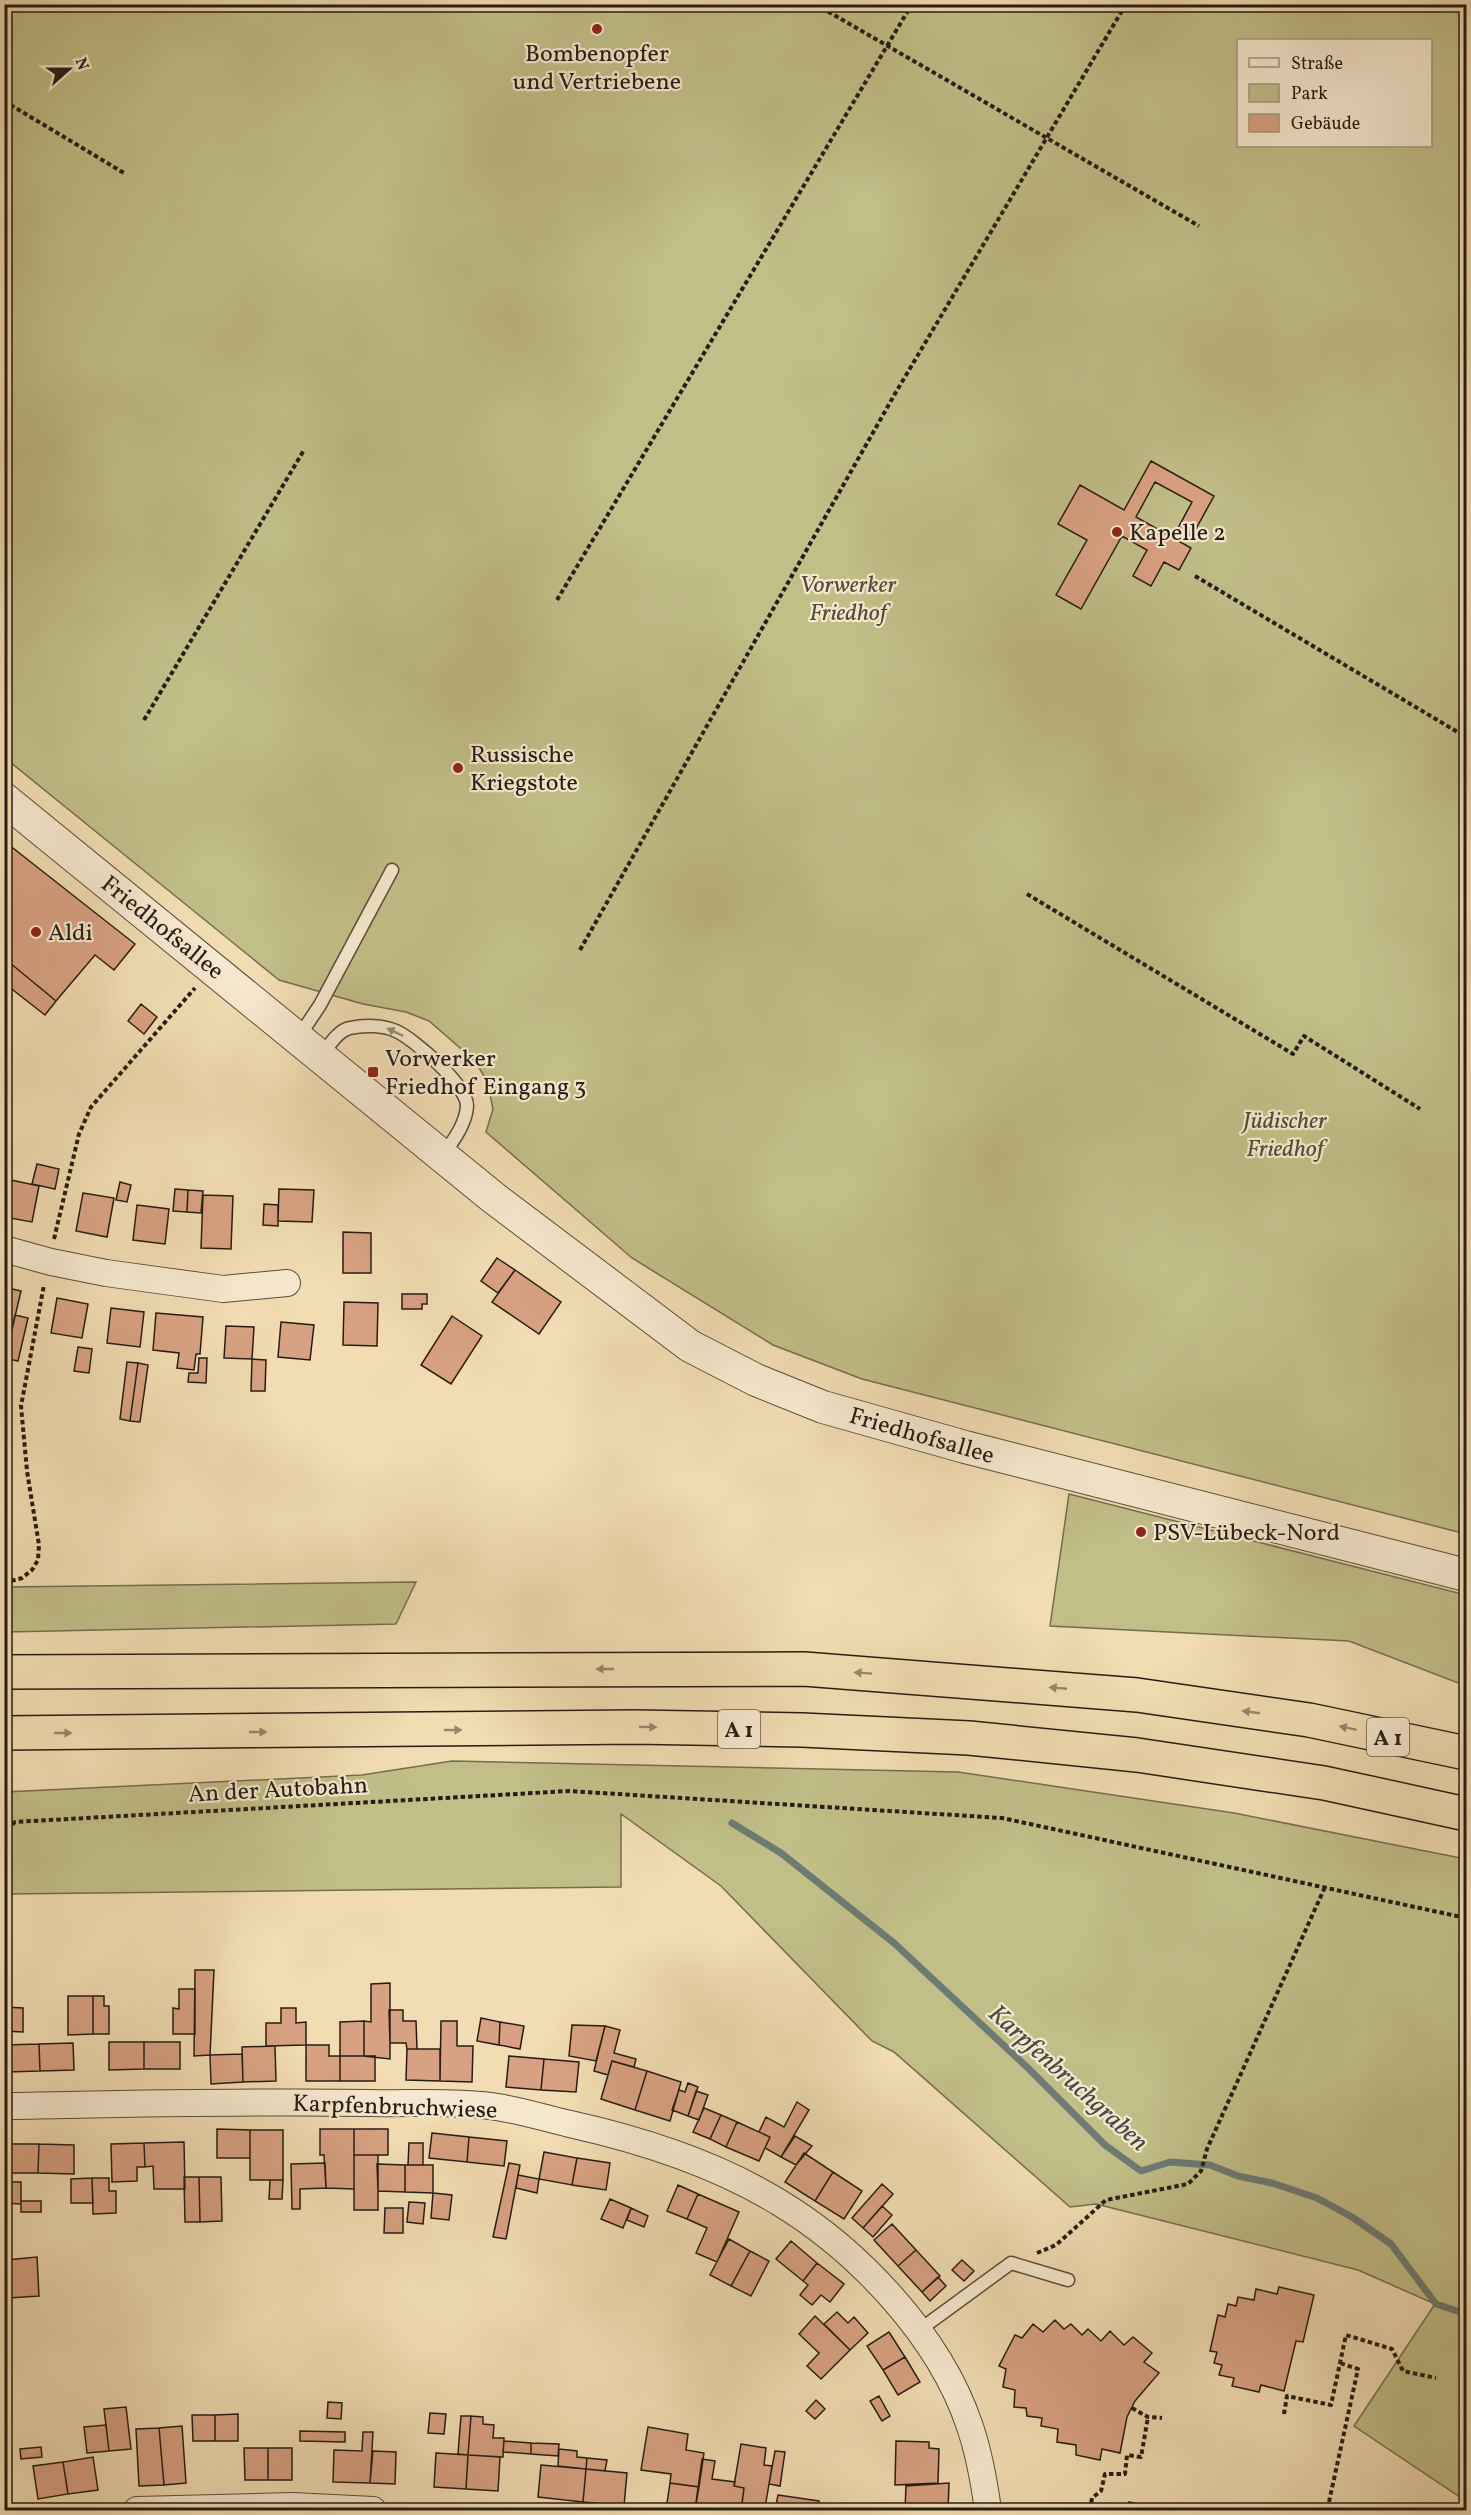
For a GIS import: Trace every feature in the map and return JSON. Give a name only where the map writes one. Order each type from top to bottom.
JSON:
[{"type":"highway","name":"A 1","points":[[4,1672],[804,1669],[1137,1695],[1309,1720],[1467,1753]]},
{"type":"highway","name":"A 1","points":[[4,1734],[635,1727],[802,1730],[969,1738],[1160,1758],[1324,1784],[1467,1814]]},
{"type":"street","name":"Friedhofsallee","points":[[4,799],[442,1156],[588,1272],[690,1346],[756,1380],[823,1407],[965,1448],[1467,1575]]},
{"type":"street","points":[[4,1249],[51,1262],[223,1289],[287,1283]]},
{"type":"street","name":"Karpfenbruchwiese","points":[[4,2106],[315,2102],[490,2106],[610,2133],[709,2168],[780,2203],[841,2249],[882,2286],[918,2331],[947,2377],[969,2422],[982,2472],[988,2511]]},
{"type":"street","points":[[137,2511],[293,2506],[373,2511]]},
{"type":"lane","points":[[309,1047],[320,1005],[392,870]]},
{"type":"lane","points":[[309,1047],[333,1040],[348,1028],[378,1026],[397,1031],[447,1070],[462,1088],[467,1106],[458,1134],[442,1156]]},
{"type":"lane","points":[[918,2331],[1011,2264],[1068,2280]]},
{"type":"path","points":[[815,4],[1199,226]]},
{"type":"path","points":[[557,600],[912,4]]},
{"type":"path","points":[[580,950],[896,392],[1126,4]]},
{"type":"path","points":[[4,101],[124,173]]},
{"type":"path","points":[[144,720],[304,450]]},
{"type":"path","points":[[1196,576],[1467,737]]},
{"type":"path","points":[[1027,894],[1293,1054],[1304,1035],[1420,1109]]},
{"type":"path","points":[[4,1583],[22,1578],[32,1570],[38,1560],[39,1545],[27,1471],[21,1406],[44,1284],[51,1262],[79,1134],[91,1107],[213,968]]},
{"type":"path","name":"An der Autobahn","points":[[4,1844],[6,1830],[15,1822],[569,1791],[1002,1818],[1325,1887]]},
{"type":"path","points":[[1011,2264],[1056,2245],[1106,2200],[1188,2184],[1202,2171],[1207,2149],[1325,1887],[1467,1917]]},
{"type":"path","points":[[1284,2414],[1287,2396],[1331,2404],[1346,2335],[1392,2349],[1403,2371],[1436,2378]]},
{"type":"path","points":[[1329,2502],[1358,2369],[1340,2363]]},
{"type":"path","points":[[1132,2408],[1148,2417],[1162,2418]]},
{"type":"path","points":[[1090,2511],[1092,2498],[1101,2491],[1105,2474],[1125,2474],[1127,2456],[1141,2457],[1148,2417]]},
{"type":"green space","name":"Vorwerker Friedhof","points":[[4,5],[1466,5],[1466,1534],[862,1379],[773,1345],[632,1258],[486,1132],[493,1109],[487,1081],[475,1061],[429,1021],[406,1012],[363,1004],[279,980],[5,758]]},
{"type":"green space","name":"PSV-Lübeck-Nord","points":[[1069,1494],[1466,1595],[1466,1686],[1349,1641],[1050,1626]]},
{"type":"green space","points":[[416,1582],[396,1624],[5,1632],[5,1587]]},
{"type":"green space","points":[[452,1761],[958,1772],[1234,1813],[1466,1859],[1466,2501],[1354,2426],[1435,2304],[1358,2270],[1096,2204],[1070,2207],[894,2052],[872,2041],[721,1886],[621,1814],[621,1887],[5,1894],[5,1792],[362,1775]]},
{"type":"building","name":"Kapelle 2","points":[[1151,461],[1214,496],[1192,536],[1178,528],[1192,502],[1155,482],[1136,517],[1191,548],[1179,570],[1164,562],[1151,586],[1133,576],[1147,550],[1122,536],[1081,609],[1056,595],[1087,540],[1058,524],[1080,485],[1124,510]]},
{"type":"building","points":[[4,841],[135,944],[114,970],[95,955],[56,1001],[4,958]]},
{"type":"building","points":[[4,958],[56,1001],[45,1015],[4,983]]},
{"type":"building","points":[[141,1004],[157,1017],[144,1034],[128,1021]]},
{"type":"building","points":[[37,1164],[59,1169],[55,1189],[32,1184]]},
{"type":"building","points":[[11,1180],[39,1186],[32,1222],[4,1217]]},
{"type":"building","points":[[120,1182],[131,1185],[127,1202],[116,1200]]},
{"type":"building","points":[[175,1189],[188,1190],[187,1212],[173,1211]]},
{"type":"building","points":[[279,1189],[314,1190],[312,1222],[278,1221]]},
{"type":"building","points":[[188,1190],[203,1191],[201,1213],[187,1212]]},
{"type":"building","points":[[83,1193],[114,1198],[107,1237],[76,1231]]},
{"type":"building","points":[[203,1195],[233,1196],[231,1249],[201,1248]]},
{"type":"building","points":[[264,1204],[278,1205],[278,1226],[263,1225]]},
{"type":"building","points":[[137,1205],[169,1209],[165,1244],[133,1240]]},
{"type":"building","points":[[343,1232],[371,1233],[371,1273],[343,1273]]},
{"type":"building","points":[[497,1258],[515,1270],[498,1293],[481,1281]]},
{"type":"building","points":[[515,1270],[561,1302],[539,1334],[492,1302]]},
{"type":"building","points":[[4,1287],[21,1291],[10,1338],[4,1336]]},
{"type":"building","points":[[402,1294],[427,1294],[427,1304],[422,1304],[422,1309],[402,1309]]},
{"type":"building","points":[[57,1298],[88,1304],[82,1338],[51,1333]]},
{"type":"building","points":[[344,1302],[378,1303],[377,1346],[343,1345]]},
{"type":"building","points":[[111,1308],[144,1312],[140,1347],[107,1343]]},
{"type":"building","points":[[156,1313],[203,1317],[200,1354],[196,1354],[194,1370],[177,1368],[179,1353],[153,1350]]},
{"type":"building","points":[[15,1315],[28,1318],[18,1361],[4,1358],[4,1336],[10,1338]]},
{"type":"building","points":[[452,1316],[482,1336],[451,1384],[421,1365]]},
{"type":"building","points":[[281,1322],[314,1325],[310,1360],[278,1357]]},
{"type":"building","points":[[226,1326],[254,1327],[252,1359],[224,1358]]},
{"type":"building","points":[[78,1347],[92,1349],[89,1373],[74,1371]]},
{"type":"building","points":[[199,1358],[207,1358],[206,1383],[188,1382],[189,1373],[198,1373]]},
{"type":"building","points":[[252,1359],[266,1360],[265,1391],[251,1391]]},
{"type":"building","points":[[127,1362],[138,1363],[130,1421],[120,1419]]},
{"type":"building","points":[[138,1363],[148,1365],[140,1422],[130,1421]]},
{"type":"building","points":[[195,1970],[214,1970],[210,2055],[194,2056]]},
{"type":"building","points":[[390,1983],[390,2059],[364,2056],[364,2021],[371,2022],[371,1984]]},
{"type":"building","points":[[179,1989],[195,1989],[195,2034],[173,2034],[173,2008],[179,2009]]},
{"type":"building","points":[[68,1996],[93,1996],[93,2034],[68,2035]]},
{"type":"building","points":[[93,1996],[104,1996],[104,2006],[109,2006],[109,2034],[93,2034]]},
{"type":"building","points":[[4,2007],[23,2008],[23,2032],[4,2031]]},
{"type":"building","points":[[281,2008],[296,2008],[296,2023],[306,2022],[306,2045],[266,2046],[266,2023],[281,2023]]},
{"type":"building","points":[[389,2010],[403,2010],[403,2021],[416,2021],[417,2049],[407,2049],[406,2043],[390,2043]]},
{"type":"building","points":[[481,2018],[500,2022],[499,2045],[477,2041]]},
{"type":"building","points":[[364,2021],[364,2056],[340,2056],[340,2022]]},
{"type":"building","points":[[441,2021],[457,2021],[457,2046],[473,2046],[472,2082],[440,2081]]},
{"type":"building","points":[[500,2022],[524,2026],[520,2049],[499,2045]]},
{"type":"building","points":[[572,2025],[605,2026],[596,2061],[569,2056]]},
{"type":"building","points":[[605,2026],[620,2030],[614,2053],[636,2059],[634,2067],[612,2061],[608,2075],[594,2071]]},
{"type":"building","points":[[109,2042],[144,2042],[144,2069],[109,2070]]},
{"type":"building","points":[[144,2042],[180,2042],[180,2069],[144,2069]]},
{"type":"building","points":[[73,2043],[74,2070],[40,2071],[39,2044]]},
{"type":"building","points":[[39,2044],[40,2071],[6,2072],[5,2045]]},
{"type":"building","points":[[306,2045],[329,2045],[329,2056],[340,2056],[340,2081],[306,2081]]},
{"type":"building","points":[[275,2046],[276,2081],[243,2082],[242,2047]]},
{"type":"building","points":[[407,2049],[440,2049],[440,2081],[406,2080]]},
{"type":"building","points":[[242,2054],[243,2082],[211,2084],[210,2055]]},
{"type":"building","points":[[340,2056],[375,2056],[375,2081],[340,2081]]},
{"type":"building","points":[[509,2056],[544,2059],[541,2090],[506,2087]]},
{"type":"building","points":[[544,2059],[579,2062],[576,2092],[541,2090]]},
{"type":"building","points":[[612,2061],[647,2071],[635,2110],[601,2099]]},
{"type":"building","points":[[647,2071],[681,2082],[670,2121],[635,2110]]},
{"type":"building","points":[[688,2083],[698,2087],[688,2116],[672,2110],[679,2090],[685,2092]]},
{"type":"building","points":[[696,2091],[708,2095],[699,2120],[688,2116]]},
{"type":"building","points":[[797,2102],[809,2110],[781,2157],[765,2148],[770,2137],[759,2132],[766,2117],[784,2127]]},
{"type":"building","points":[[704,2108],[721,2115],[710,2139],[693,2132]]},
{"type":"building","points":[[721,2115],[737,2122],[726,2147],[710,2139]]},
{"type":"building","points":[[737,2122],[770,2137],[759,2161],[726,2147]]},
{"type":"building","points":[[217,2129],[250,2130],[250,2158],[217,2158]]},
{"type":"building","points":[[320,2129],[354,2129],[354,2189],[326,2188],[324,2155],[320,2155]]},
{"type":"building","points":[[354,2129],[388,2129],[388,2155],[354,2155]]},
{"type":"building","points":[[250,2130],[283,2130],[283,2180],[250,2180]]},
{"type":"building","points":[[432,2133],[469,2137],[467,2162],[429,2158]]},
{"type":"building","points":[[795,2136],[812,2146],[796,2165],[781,2157]]},
{"type":"building","points":[[469,2137],[507,2141],[504,2166],[467,2162]]},
{"type":"building","points":[[184,2142],[185,2189],[154,2189],[153,2166],[145,2167],[144,2143]]},
{"type":"building","points":[[144,2143],[145,2167],[137,2167],[137,2181],[112,2182],[111,2144]]},
{"type":"building","points":[[409,2143],[423,2143],[423,2165],[408,2165]]},
{"type":"building","points":[[4,2144],[39,2144],[38,2173],[4,2173]]},
{"type":"building","points":[[39,2144],[74,2145],[74,2174],[38,2173]]},
{"type":"building","points":[[544,2152],[577,2158],[572,2185],[539,2179]]},
{"type":"building","points":[[804,2153],[833,2172],[815,2201],[785,2182]]},
{"type":"building","points":[[354,2155],[378,2155],[378,2210],[354,2210]]},
{"type":"building","points":[[577,2158],[610,2163],[606,2190],[572,2185]]},
{"type":"building","points":[[325,2163],[326,2188],[300,2189],[300,2209],[292,2209],[291,2164]]},
{"type":"building","points":[[509,2163],[520,2165],[506,2239],[493,2237]]},
{"type":"building","points":[[377,2164],[405,2165],[405,2192],[378,2191]]},
{"type":"building","points":[[405,2165],[433,2165],[433,2193],[405,2192]]},
{"type":"building","points":[[833,2172],[862,2191],[844,2219],[815,2201]]},
{"type":"building","points":[[518,2175],[539,2179],[537,2193],[516,2188]]},
{"type":"building","points":[[184,2177],[199,2177],[200,2222],[185,2222]]},
{"type":"building","points":[[199,2177],[221,2177],[222,2221],[200,2222]]},
{"type":"building","points":[[92,2178],[93,2203],[71,2203],[71,2179]]},
{"type":"building","points":[[92,2178],[109,2178],[109,2191],[116,2191],[116,2213],[93,2214]]},
{"type":"building","points":[[270,2180],[283,2180],[282,2199],[269,2199]]},
{"type":"building","points":[[4,2182],[21,2182],[21,2204],[4,2203]]},
{"type":"building","points":[[882,2184],[893,2194],[863,2228],[852,2218]]},
{"type":"building","points":[[678,2185],[698,2194],[687,2219],[667,2211]]},
{"type":"building","points":[[433,2193],[452,2195],[449,2220],[431,2218]]},
{"type":"building","points":[[698,2194],[739,2212],[717,2262],[696,2253],[707,2228],[687,2219]]},
{"type":"building","points":[[610,2199],[631,2208],[623,2228],[601,2219]]},
{"type":"building","points":[[21,2201],[41,2201],[41,2212],[21,2212]]},
{"type":"building","points":[[409,2202],[425,2203],[423,2224],[407,2222]]},
{"type":"building","points":[[882,2206],[892,2215],[873,2237],[863,2228]]},
{"type":"building","points":[[385,2208],[403,2208],[403,2233],[384,2233]]},
{"type":"building","points":[[631,2208],[648,2216],[644,2227],[627,2220]]},
{"type":"building","points":[[892,2224],[916,2250],[898,2266],[874,2240]]},
{"type":"building","points":[[729,2239],[750,2251],[731,2286],[710,2275]]},
{"type":"building","points":[[791,2241],[817,2263],[803,2281],[776,2259]]},
{"type":"building","points":[[916,2250],[940,2276],[922,2292],[898,2266]]},
{"type":"building","points":[[750,2251],[769,2261],[751,2296],[731,2286]]},
{"type":"building","points":[[37,2257],[39,2296],[9,2298],[6,2260]]},
{"type":"building","points":[[962,2260],[974,2271],[964,2281],[952,2270]]},
{"type":"building","points":[[817,2263],[844,2284],[830,2302],[821,2295],[812,2305],[800,2295],[808,2285],[803,2281]]},
{"type":"building","points":[[938,2277],[946,2286],[930,2301],[922,2292]]},
{"type":"building","points":[[1279,2287],[1314,2295],[1303,2342],[1296,2341],[1284,2391],[1261,2385],[1259,2392],[1232,2386],[1234,2378],[1219,2375],[1222,2365],[1214,2363],[1217,2352],[1210,2351],[1218,2315],[1225,2317],[1228,2304],[1236,2306],[1238,2297],[1254,2300],[1256,2289],[1277,2294]]},
{"type":"building","points":[[837,2312],[848,2323],[854,2317],[868,2333],[850,2350],[824,2324]]},
{"type":"building","points":[[815,2316],[850,2350],[821,2379],[807,2366],[819,2353],[799,2334]]},
{"type":"building","points":[[1055,2320],[1064,2329],[1071,2324],[1082,2335],[1088,2329],[1101,2341],[1110,2331],[1124,2345],[1133,2337],[1152,2353],[1144,2362],[1159,2373],[1135,2401],[1127,2417],[1120,2453],[1102,2449],[1100,2460],[1076,2455],[1076,2445],[1057,2442],[1058,2429],[1041,2426],[1042,2418],[1027,2416],[1026,2408],[1014,2407],[1015,2390],[1003,2387],[1006,2369],[999,2366],[1015,2335],[1022,2338],[1033,2324],[1043,2332]]},
{"type":"building","points":[[889,2332],[905,2357],[883,2370],[867,2346]]},
{"type":"building","points":[[905,2357],[920,2382],[898,2395],[883,2370]]},
{"type":"building","points":[[879,2396],[890,2416],[882,2421],[870,2401]]},
{"type":"building","points":[[816,2400],[825,2409],[815,2419],[806,2411]]},
{"type":"building","points":[[328,2402],[342,2403],[341,2419],[327,2418]]},
{"type":"building","points":[[126,2407],[131,2449],[109,2451],[104,2409]]},
{"type":"building","points":[[430,2413],[446,2414],[444,2434],[428,2433]]},
{"type":"building","points":[[238,2414],[238,2441],[215,2441],[215,2415]]},
{"type":"building","points":[[192,2415],[215,2415],[215,2441],[193,2441]]},
{"type":"building","points":[[461,2416],[471,2416],[468,2455],[458,2454]]},
{"type":"building","points":[[471,2416],[483,2417],[483,2424],[494,2425],[493,2438],[504,2438],[503,2457],[468,2455]]},
{"type":"building","points":[[106,2425],[109,2451],[87,2453],[84,2427]]},
{"type":"building","points":[[182,2426],[186,2483],[164,2485],[159,2428]]},
{"type":"building","points":[[648,2427],[688,2434],[686,2450],[704,2453],[699,2487],[670,2483],[671,2474],[641,2470]]},
{"type":"building","points":[[159,2428],[164,2485],[139,2486],[136,2429]]},
{"type":"building","points":[[300,2431],[345,2432],[345,2442],[300,2441]]},
{"type":"building","points":[[363,2432],[373,2432],[370,2483],[333,2482],[334,2450],[362,2451]]},
{"type":"building","points":[[504,2441],[531,2443],[531,2454],[503,2452]]},
{"type":"building","points":[[896,2441],[929,2442],[929,2448],[939,2449],[938,2483],[895,2485]]},
{"type":"building","points":[[531,2443],[559,2444],[558,2456],[531,2454]]},
{"type":"building","points":[[741,2444],[766,2448],[764,2465],[772,2466],[765,2508],[742,2504],[744,2488],[734,2486]]},
{"type":"building","points":[[41,2447],[42,2457],[21,2459],[20,2449]]},
{"type":"building","points":[[244,2448],[268,2448],[268,2480],[245,2480]]},
{"type":"building","points":[[268,2448],[292,2448],[292,2480],[268,2480]]},
{"type":"building","points":[[559,2449],[577,2451],[577,2457],[587,2458],[586,2469],[558,2466]]},
{"type":"building","points":[[373,2451],[396,2452],[395,2484],[370,2483]]},
{"type":"building","points":[[775,2451],[785,2452],[780,2486],[769,2484]]},
{"type":"building","points":[[436,2453],[468,2455],[466,2489],[434,2487]]},
{"type":"building","points":[[468,2455],[500,2457],[498,2491],[466,2489]]},
{"type":"building","points":[[93,2457],[98,2490],[68,2494],[63,2462]]},
{"type":"building","points":[[587,2458],[607,2460],[605,2471],[586,2469]]},
{"type":"building","points":[[702,2459],[715,2461],[712,2479],[735,2482],[734,2486],[744,2488],[741,2510],[695,2510]]},
{"type":"building","points":[[63,2462],[68,2494],[38,2499],[33,2466]]},
{"type":"building","points":[[541,2465],[586,2469],[583,2502],[538,2497]]},
{"type":"building","points":[[586,2469],[627,2473],[624,2506],[583,2502]]},
{"type":"building","points":[[670,2483],[699,2487],[695,2510],[666,2510]]},
{"type":"building","points":[[949,2483],[948,2510],[905,2510],[906,2486]]},
{"type":"building","points":[[778,2495],[819,2501],[818,2510],[775,2510]]},
{"type":"building","points":[[1129,2502],[1166,2510],[1127,2510]]},
{"type":"waterway","name":"Karpfenbruchgraben","points":[[732,1823],[781,1853],[894,1943],[1028,2068],[1105,2145],[1141,2171],[1170,2162],[1210,2165],[1238,2176],[1272,2183],[1317,2198],[1352,2217],[1391,2244],[1436,2304],[1466,2314]]},
{"type":"place","name":"Bombenopfer und Vertriebene","points":[[597,29]]},
{"type":"place","name":"Kapelle 2","points":[[1117,532]]},
{"type":"place","name":"Russische Kriegstote","points":[[458,768]]},
{"type":"place","name":"Aldi","points":[[36,932]]},
{"type":"place","name":"Vorwerker Friedhof Eingang 3","points":[[373,1072]]},
{"type":"place","name":"PSV-Lübeck-Nord","points":[[1141,1532]]},
{"type":"park label","name":"Jüdischer Friedhof","points":[[1285,1134]]}]
